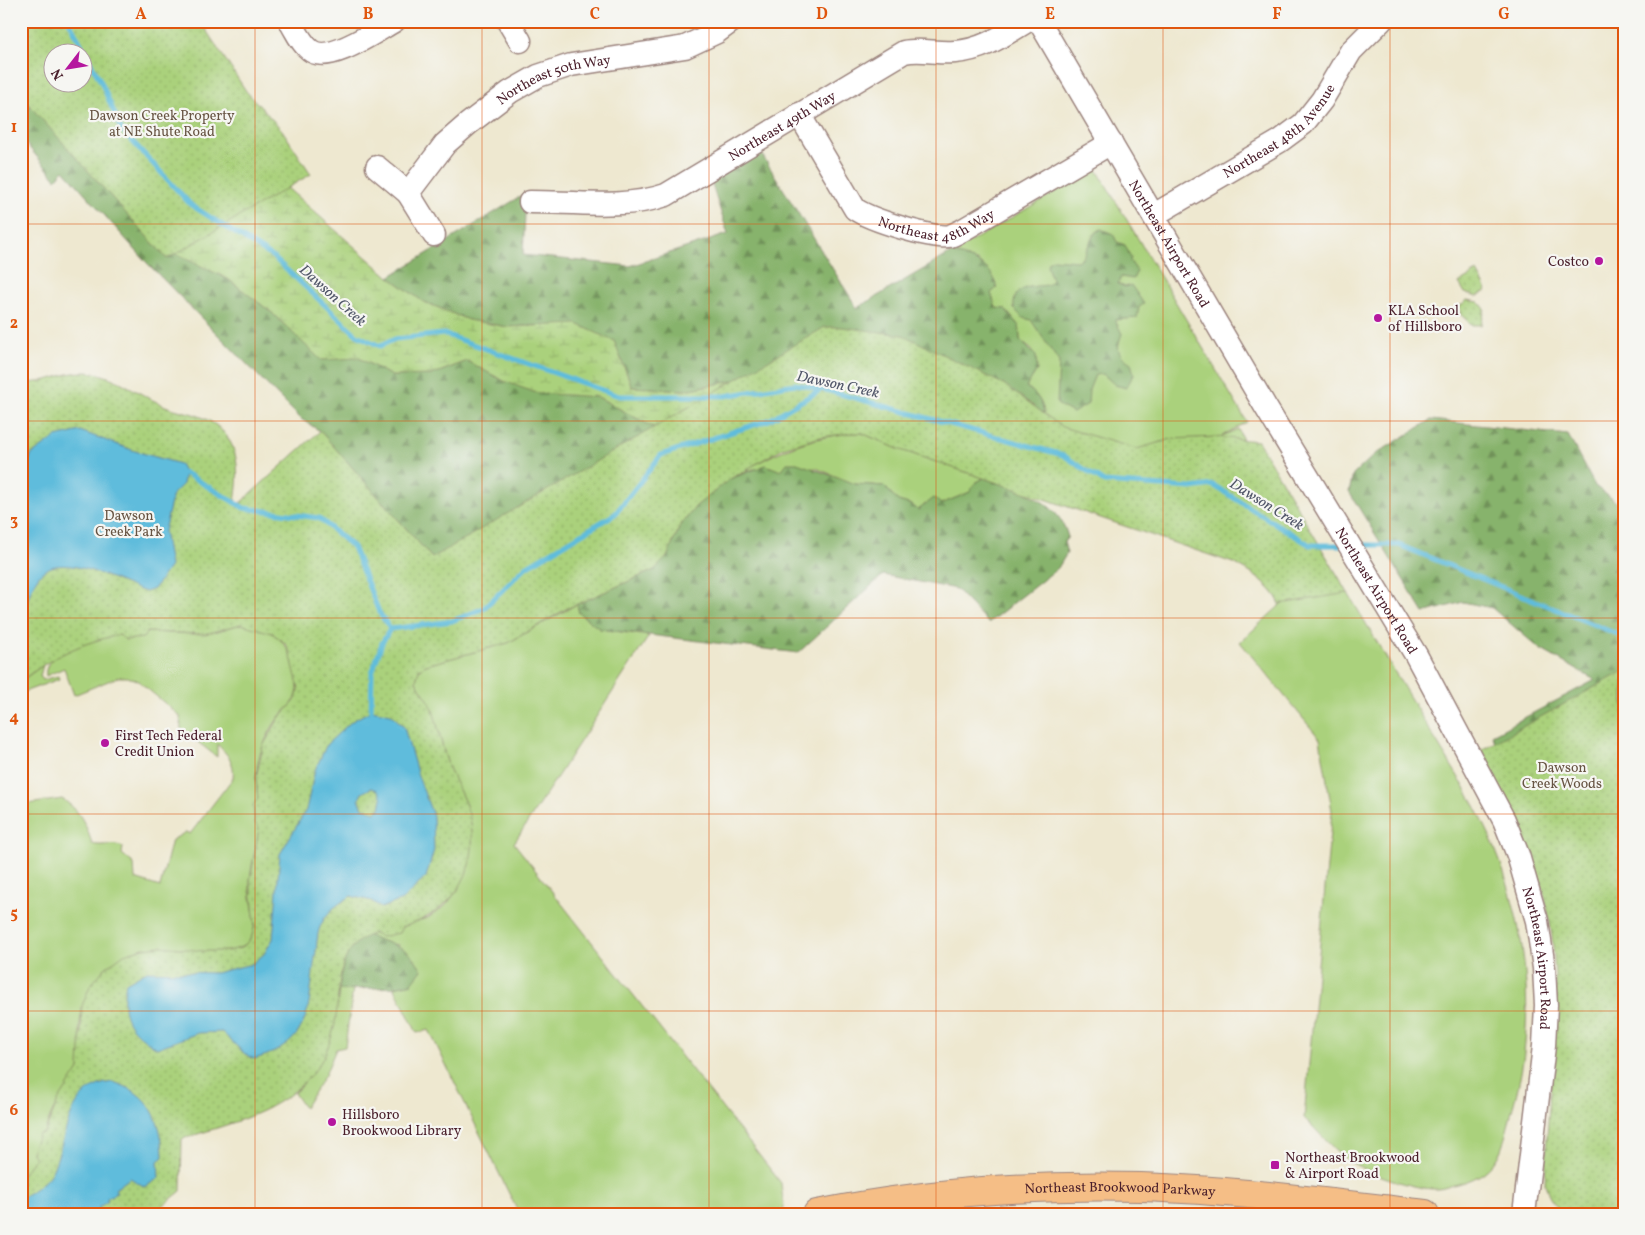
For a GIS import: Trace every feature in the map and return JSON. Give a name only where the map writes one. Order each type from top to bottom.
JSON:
[{"type":"main road","name":"Northeast Brookwood Parkway","points":[[817,1214],[921,1197],[1096,1187],[1231,1193],[1425,1214]]},
{"type":"street","points":[[290,21],[310,51],[321,55],[338,51],[394,21]]},
{"type":"street","points":[[508,21],[520,40]]},
{"type":"street","name":"Northeast 50th Way","points":[[408,193],[445,144],[503,97],[538,76],[571,66],[686,47],[717,32],[732,21]]},
{"type":"street","name":"Northeast 49th Way","points":[[530,202],[648,202],[666,195],[904,52],[916,49],[953,52],[970,50],[986,45],[1027,21]]},
{"type":"street","name":"Northeast Airport Road","points":[[1039,21],[1416,656],[1504,820],[1530,892],[1543,958],[1546,1005],[1544,1046],[1524,1214]]},
{"type":"street","name":"Northeast 48th Avenue","points":[[1154,215],[1274,145],[1304,124],[1322,100],[1350,51],[1381,21]]},
{"type":"street","name":"Northeast 48th Way","points":[[799,114],[855,209],[867,217],[935,236],[950,236],[961,231],[1111,143]]},
{"type":"street","points":[[378,167],[408,193],[434,235]]},
{"type":"green space","points":[[21,21],[143,21],[145,46],[156,68],[169,78],[188,84],[207,106],[222,131],[389,277],[422,301],[468,320],[507,327],[577,324],[614,341],[632,387],[685,390],[750,378],[832,347],[893,346],[976,394],[1044,421],[1065,447],[1101,471],[1163,475],[1191,468],[1222,436],[1238,429],[1249,453],[1256,459],[1257,464],[1253,467],[1255,476],[1264,483],[1263,495],[1273,511],[1311,531],[1339,578],[1330,574],[1321,581],[1294,562],[1289,552],[1252,531],[1181,520],[1113,493],[1081,488],[956,436],[879,411],[836,402],[802,406],[784,414],[772,430],[735,446],[719,449],[702,442],[672,440],[653,427],[598,397],[536,393],[504,381],[467,361],[431,375],[392,376],[359,358],[321,360],[271,312],[228,279],[176,254],[79,149],[21,67]]},
{"type":"green space","name":"Dawson Creek Property at NE Shute Road","points":[[21,21],[200,21],[246,91],[282,130],[311,174],[167,259],[21,96]]},
{"type":"green space","points":[[21,67],[176,254],[228,279],[271,312],[321,359],[359,358],[392,376],[431,375],[467,361],[504,381],[568,394],[598,397],[653,427],[672,440],[432,558],[320,431],[301,419],[148,264],[64,170],[56,179],[21,138]]},
{"type":"green space","points":[[759,150],[857,308],[951,253],[973,260],[986,268],[995,280],[997,288],[991,293],[996,308],[1005,309],[1019,326],[1020,340],[1036,356],[1037,370],[1026,387],[1040,401],[1044,411],[1044,421],[750,378],[685,390],[632,387],[614,341],[543,325],[508,327],[468,320],[422,301],[389,277],[526,193],[523,255],[630,266],[728,234],[711,182]]},
{"type":"green space","points":[[1096,168],[1247,422],[1222,436],[1191,468],[1163,475],[1044,421],[1044,411],[1040,401],[1026,387],[1036,370],[1032,350],[1020,340],[1019,326],[996,308],[979,262],[951,253]]},
{"type":"green space","points":[[1101,229],[1113,234],[1117,242],[1125,245],[1131,258],[1130,261],[1137,271],[1133,279],[1121,277],[1118,284],[1125,287],[1131,285],[1144,304],[1139,307],[1137,318],[1115,320],[1122,334],[1119,344],[1120,354],[1131,363],[1134,374],[1126,388],[1115,385],[1103,374],[1095,375],[1089,390],[1088,404],[1073,413],[1057,404],[1059,362],[1031,320],[1023,318],[1014,309],[1014,301],[1019,291],[1029,287],[1048,285],[1052,280],[1047,266],[1048,262],[1053,259],[1077,261],[1083,257],[1094,234]]},
{"type":"green space","points":[[1477,272],[1487,290],[1477,297],[1465,293],[1459,283]]},
{"type":"green space","points":[[1467,300],[1479,302],[1485,309],[1481,325],[1472,325],[1460,314],[1460,306]]},
{"type":"green space","name":"Dawson Creek Park","points":[[825,327],[842,327],[903,335],[1005,385],[1062,427],[1137,449],[1171,439],[1216,437],[1258,441],[1348,593],[1280,604],[1266,585],[1233,563],[898,449],[862,433],[821,437],[783,448],[730,479],[696,506],[680,526],[667,557],[654,570],[566,609],[508,643],[426,665],[419,669],[416,681],[432,707],[447,762],[470,816],[472,842],[466,875],[458,889],[435,912],[419,921],[402,927],[399,933],[381,937],[375,933],[362,939],[352,947],[342,970],[335,1023],[329,1044],[316,1070],[298,1088],[268,1108],[252,1116],[182,1139],[181,1191],[153,1214],[21,1214],[21,1176],[35,1158],[31,1152],[38,1135],[45,1132],[58,1101],[79,1069],[82,1006],[90,986],[105,968],[124,954],[144,948],[162,946],[203,951],[228,951],[241,948],[251,939],[255,925],[250,881],[259,828],[255,823],[253,805],[258,799],[256,778],[263,746],[279,718],[295,701],[299,689],[286,644],[272,633],[241,624],[205,634],[147,632],[143,638],[125,640],[120,635],[106,638],[80,646],[56,658],[21,681],[21,388],[27,382],[40,382],[78,372],[96,373],[124,384],[164,405],[199,416],[222,431],[230,441],[237,463],[238,476],[235,502],[239,504],[320,431],[432,558]]},
{"type":"green space","points":[[1431,420],[1568,435],[1595,486],[1624,508],[1624,1214],[1562,889],[1492,735],[1595,680],[1540,649],[1492,608],[1463,602],[1424,613],[1349,492],[1353,475],[1374,455]]},
{"type":"green space","points":[[862,433],[898,449],[984,478],[975,483],[970,492],[941,504],[925,504],[918,511],[912,505],[898,501],[884,486],[855,484],[816,468],[781,471],[753,469],[730,479],[788,448],[817,439]]},
{"type":"green space","points":[[787,463],[797,463],[855,484],[884,486],[898,501],[912,505],[918,510],[934,498],[941,504],[970,492],[975,483],[984,478],[1035,497],[1046,504],[1063,524],[1068,537],[1064,542],[1067,553],[1058,568],[988,623],[956,589],[883,575],[798,653],[600,629],[579,613],[577,604],[654,570],[667,557],[680,526],[696,506],[730,479],[766,465],[781,471]]},
{"type":"green space","points":[[1339,578],[1475,806],[1502,866],[1520,934],[1525,968],[1527,1003],[1525,1038],[1521,1073],[1503,1145],[1492,1165],[1484,1172],[1473,1179],[1440,1189],[1417,1187],[1378,1175],[1356,1165],[1336,1151],[1304,1118],[1332,811],[1320,739],[1240,642],[1300,587]]},
{"type":"green space","points":[[577,604],[579,613],[600,629],[649,636],[514,843],[781,1183],[784,1209],[764,1214],[519,1214],[429,1030],[417,1033],[394,987],[412,983],[398,945],[381,942],[367,935],[428,918],[445,906],[458,890],[466,805],[449,769],[431,706],[416,681],[419,669],[426,665],[508,643]]},
{"type":"green space","points":[[241,624],[269,632],[282,642],[295,668],[298,686],[295,700],[279,717],[270,731],[256,772],[259,823],[250,881],[254,914],[252,937],[239,948],[227,951],[198,952],[144,948],[120,958],[109,966],[92,987],[82,1011],[79,1069],[49,1119],[37,1154],[21,1176],[21,805],[62,799],[82,818],[92,844],[123,847],[122,854],[134,864],[135,879],[160,887],[172,840],[186,832],[190,834],[233,778],[232,763],[217,744],[217,757],[181,729],[180,716],[137,680],[118,677],[74,695],[64,668],[46,676],[47,667],[62,652],[74,646],[100,639],[120,635],[125,640],[147,632],[194,634],[218,631]]},
{"type":"green space","points":[[43,665],[40,676],[43,680],[58,676],[59,679],[21,693],[21,681]]},
{"type":"green space","name":"Dawson Creek Woods","points":[[1624,671],[1624,1214],[1582,1214],[1559,1210],[1550,1198],[1545,1184],[1555,1010],[1555,975],[1547,907],[1527,846],[1479,751]]},
{"type":"green space","points":[[367,935],[398,946],[410,954],[422,970],[412,983],[394,987],[339,990],[343,965],[349,952],[359,940]]},
{"type":"green space","points":[[353,989],[345,1047],[336,1049],[325,1075],[304,1108],[294,1093],[315,1070],[322,1058],[331,1034],[339,990]]},
{"type":"water","points":[[80,431],[135,451],[180,464],[185,473],[183,484],[173,494],[164,531],[170,566],[154,589],[146,592],[90,570],[74,566],[60,566],[47,569],[35,582],[21,617],[21,486],[31,455],[56,437]]},
{"type":"water","points":[[372,710],[391,714],[404,727],[418,776],[433,816],[434,850],[426,877],[402,900],[381,908],[372,901],[351,896],[337,905],[323,920],[317,938],[309,1004],[298,1032],[289,1043],[274,1052],[254,1059],[245,1054],[222,1032],[198,1033],[157,1048],[139,1035],[128,1022],[124,1005],[126,983],[147,971],[215,973],[252,964],[264,954],[273,939],[280,854],[306,810],[315,770],[327,744],[352,721]],"holes":[[[371,788],[378,790],[382,798],[380,809],[375,812],[363,808],[359,799],[362,793]]]},
{"type":"water","points":[[113,1082],[136,1093],[152,1110],[160,1131],[162,1144],[163,1157],[158,1161],[159,1178],[145,1187],[130,1178],[115,1189],[117,1192],[107,1198],[108,1201],[99,1207],[100,1214],[21,1214],[21,1198],[40,1185],[52,1172],[67,1127],[78,1102],[86,1092],[98,1085]]},
{"type":"waterway","name":"Dawson Creek","points":[[69,21],[102,84],[121,129],[191,205],[273,257],[357,335],[380,346],[395,339],[444,334],[619,396],[725,396],[795,384],[822,389],[1063,455],[1104,482],[1191,488],[1213,485],[1310,545],[1341,545]]},
{"type":"waterway","points":[[390,629],[452,621],[484,608],[526,567],[615,514],[661,455],[769,420],[822,389]]},
{"type":"waterway","points":[[180,474],[185,473],[244,508],[319,518],[353,547],[379,612],[390,629]]},
{"type":"waterway","name":"Dawson Creek","points":[[1357,545],[1399,545],[1624,637]]},
{"type":"waterway","points":[[371,714],[372,673],[382,643],[390,629]]},
{"type":"place","name":"Costco","points":[[1599,261]]},
{"type":"place","name":"KLA School of Hillsboro","points":[[1378,318]]},
{"type":"place","name":"First Tech Federal Credit Union","points":[[105,743]]},
{"type":"place","name":"Hillsboro Brookwood Library","points":[[332,1122]]},
{"type":"place","name":"Northeast Brookwood & Airport Road","points":[[1275,1165]]}]
